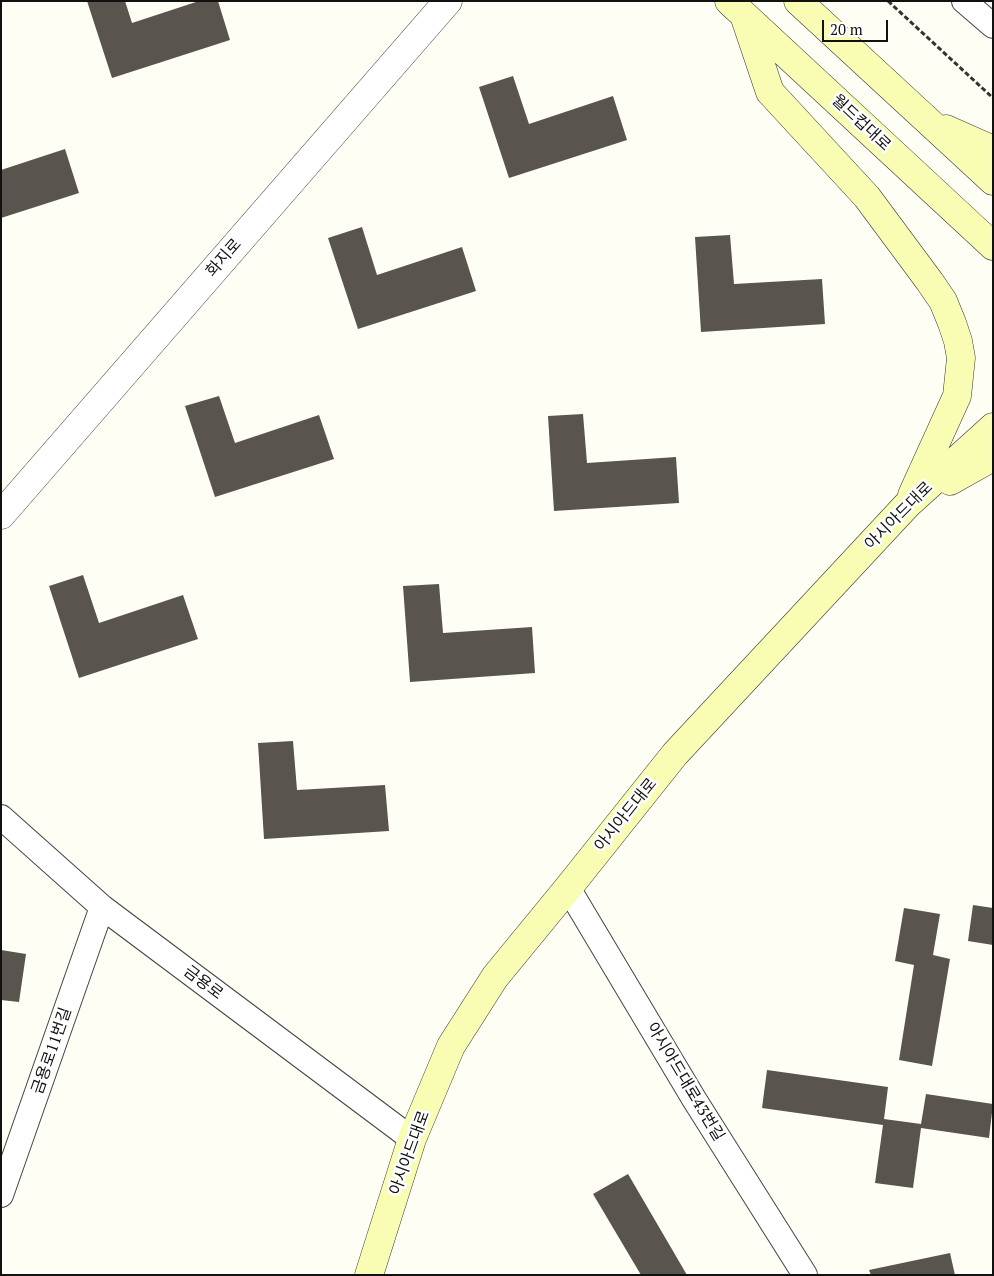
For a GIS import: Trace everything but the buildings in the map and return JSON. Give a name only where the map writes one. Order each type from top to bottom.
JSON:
[{"type":"main road","points":[[798,1],[993,182]]},
{"type":"main road","points":[[736,8],[770,92],[867,197],[935,288],[952,322],[961,358],[957,396],[907,505]]},
{"type":"main road","name":"월드컵대로","points":[[736,8],[993,246]]},
{"type":"main road","points":[[922,118],[993,150]]},
{"type":"main road","name":"아시아드대로","points":[[369,1275],[412,1139],[451,1046],[494,976],[568,888],[675,754],[907,505],[993,428]]},
{"type":"main road","points":[[907,505],[993,457]]},
{"type":"street","name":"화지로","points":[[1,515],[448,1]]},
{"type":"street","points":[[964,1],[993,26]]},
{"type":"street","name":"금용로","points":[[1,817],[102,907],[412,1139]]},
{"type":"street","name":"아시아드대로43번길","points":[[568,888],[694,1099],[805,1275]]},
{"type":"street","name":"금용로11번길","points":[[1,1195],[102,907]]},
{"type":"path","points":[[888,1],[993,98]]}]
